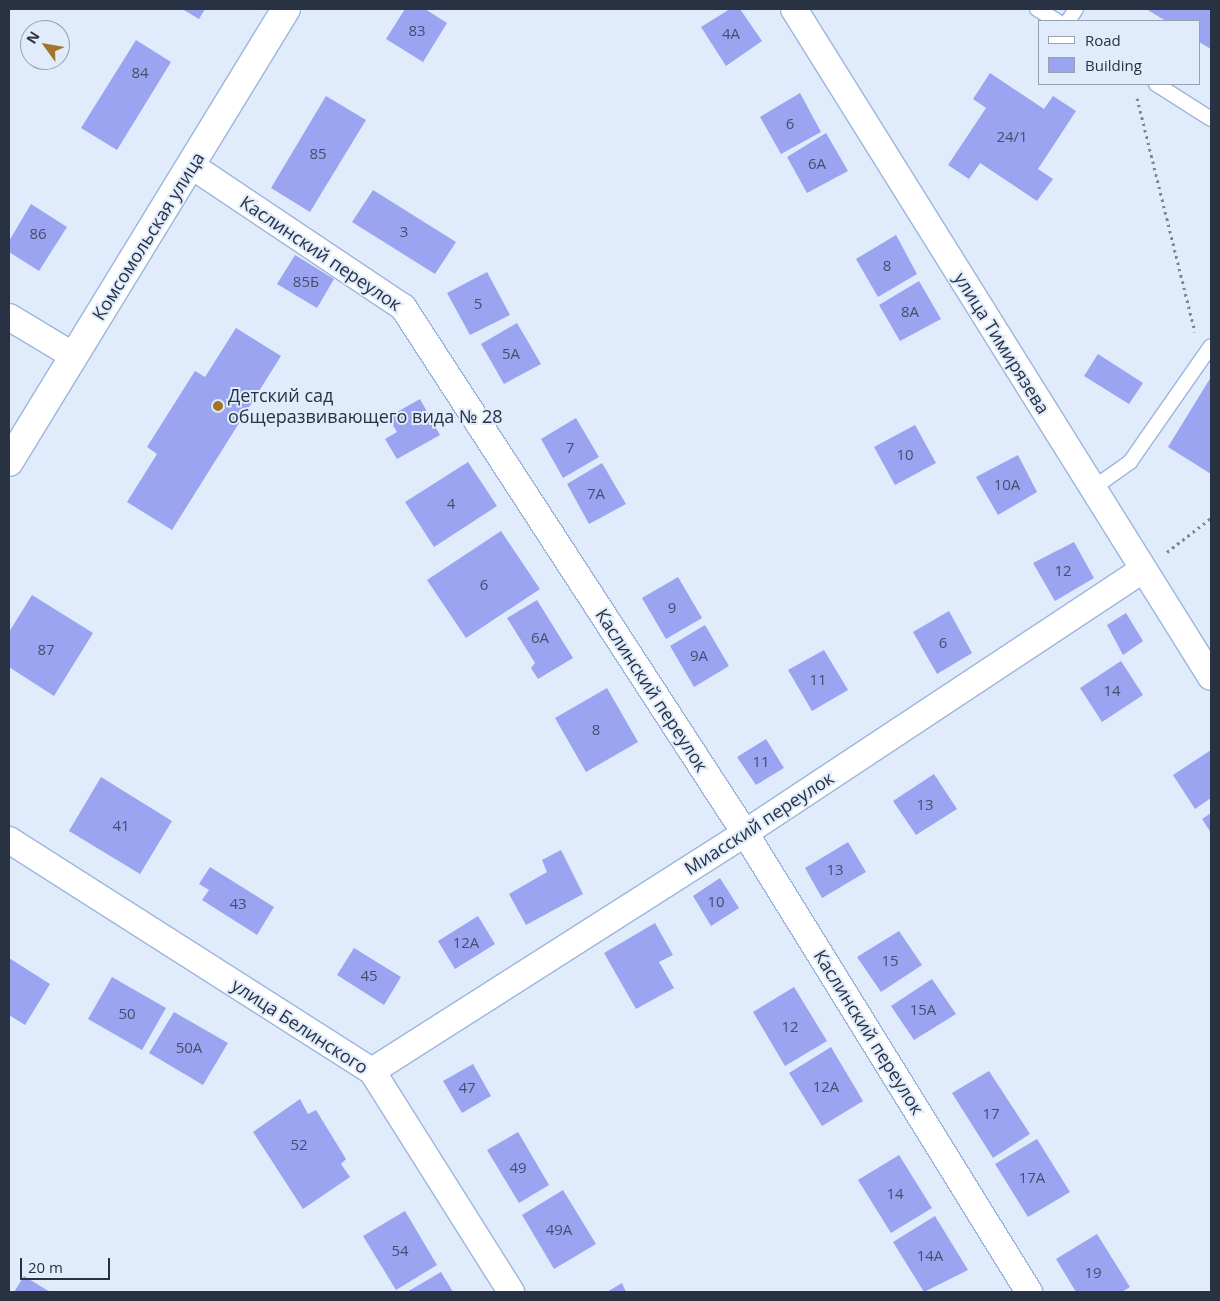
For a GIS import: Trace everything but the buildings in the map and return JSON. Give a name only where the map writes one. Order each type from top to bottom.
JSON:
[{"type":"street","name":"Комсомольская улица","points":[[9,462],[192,166],[286,9]]},
{"type":"street","name":"улица Тимирязева","points":[[794,9],[1142,570],[1211,677]]},
{"type":"street","name":"Каслинский переулок","points":[[192,166],[403,306],[745,833],[1029,1292]]},
{"type":"street","points":[[9,317],[74,356]]},
{"type":"street","name":"Миасский переулок","points":[[372,1072],[745,833],[1142,570]]},
{"type":"street","name":"улица Белинского","points":[[9,840],[372,1072],[511,1292]]},
{"type":"lane","points":[[1037,9],[1055,20]]},
{"type":"lane","points":[[1069,20],[1076,9]]},
{"type":"lane","points":[[1158,85],[1211,119]]},
{"type":"lane","points":[[1092,489],[1130,462],[1211,346]]},
{"type":"path","points":[[1136,93],[1201,360]]},
{"type":"path","points":[[1142,570],[1211,518]]},
{"type":"place","name":"Детский сад общеразвивающего вида № 28","points":[[218,406]]}]
